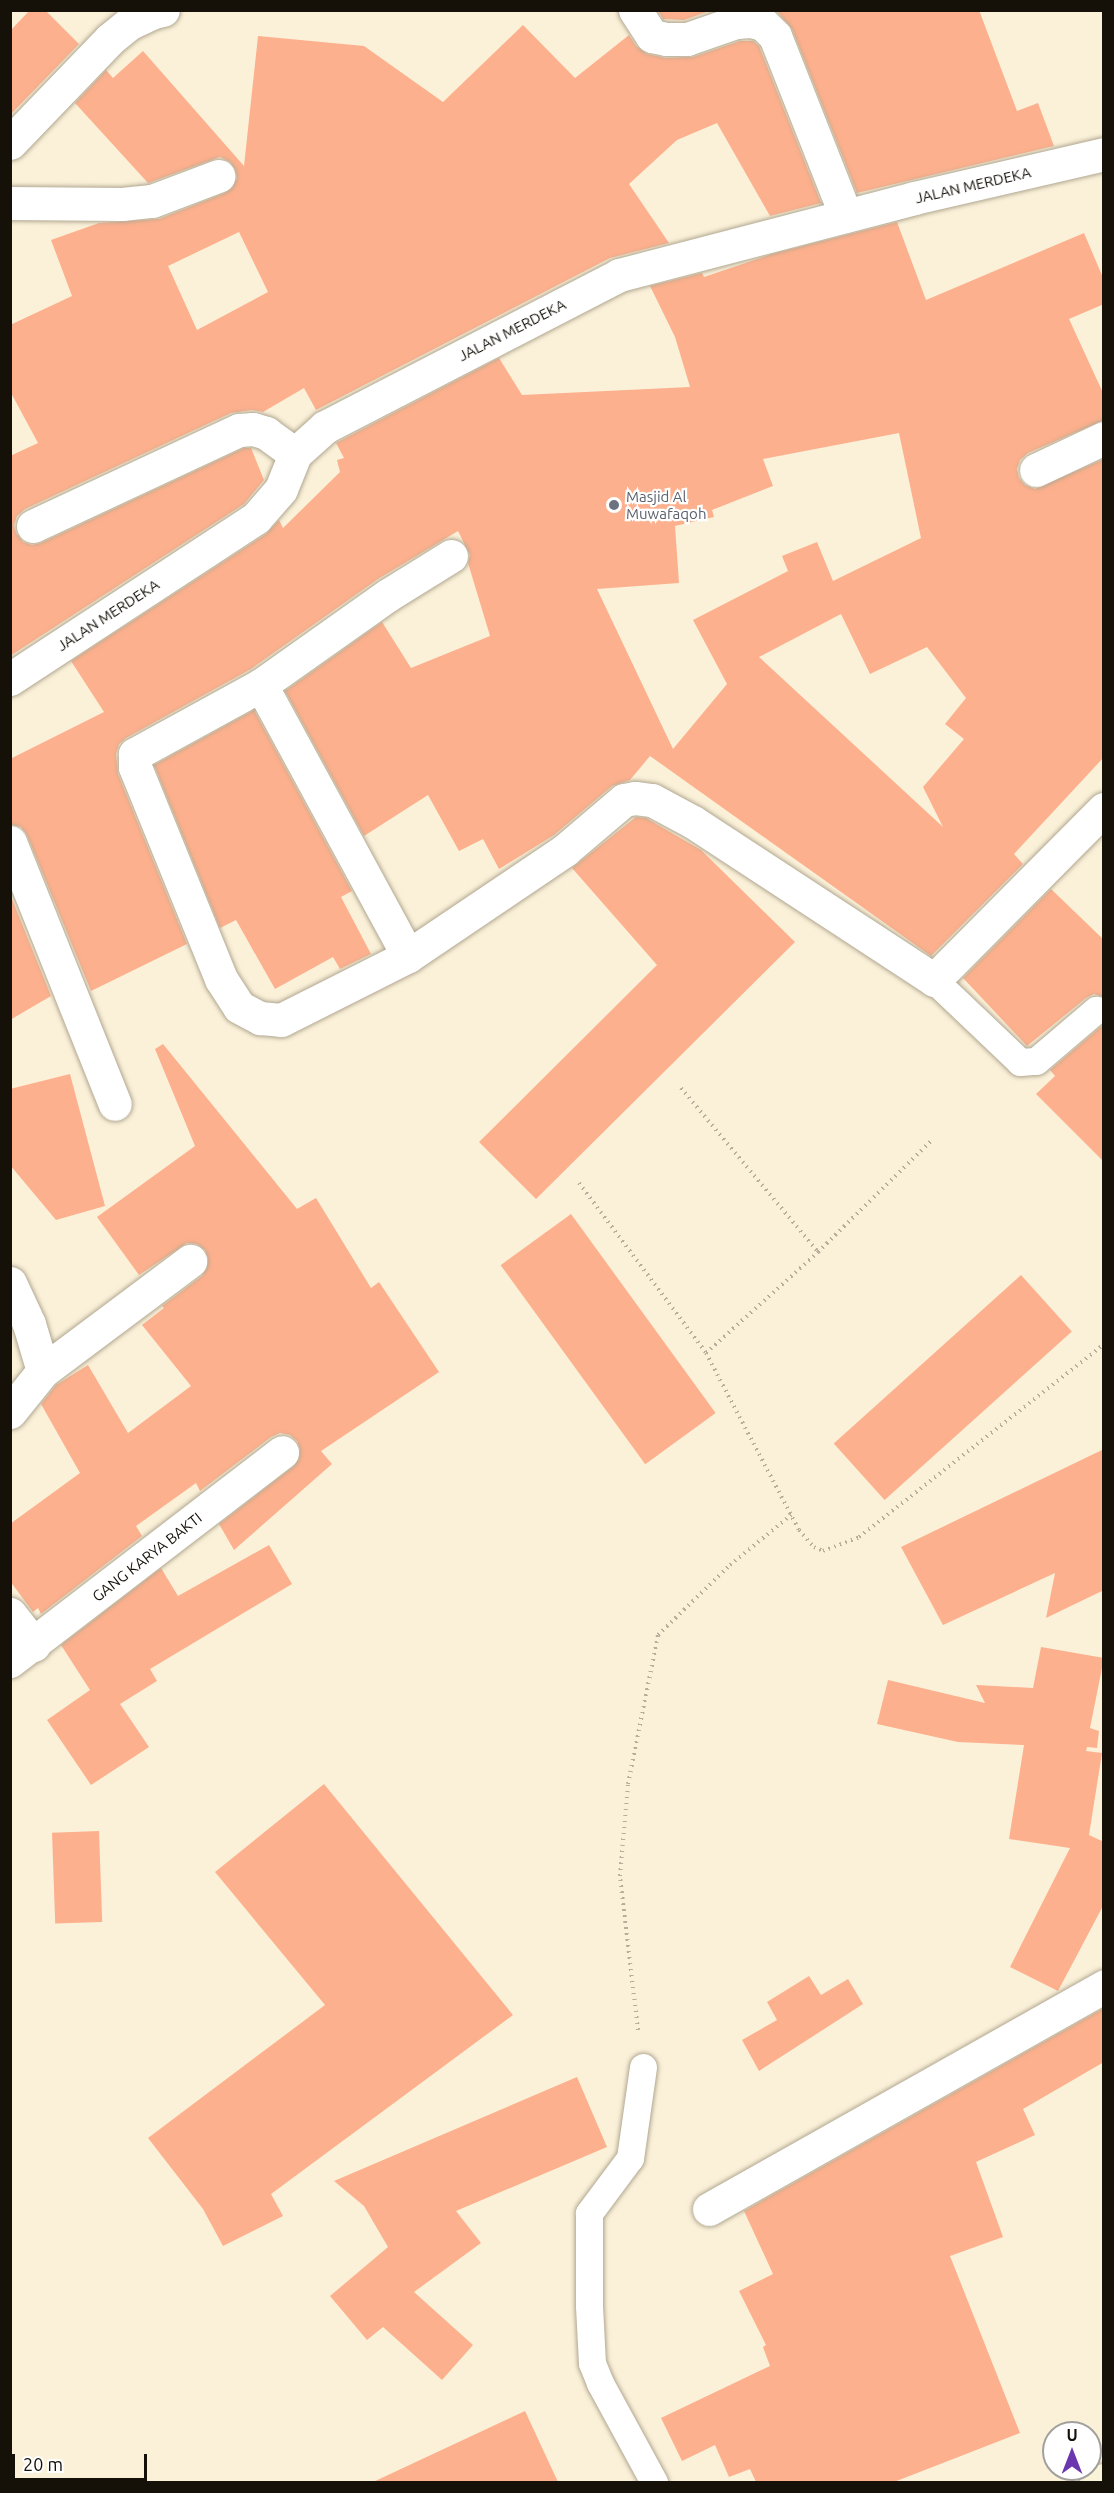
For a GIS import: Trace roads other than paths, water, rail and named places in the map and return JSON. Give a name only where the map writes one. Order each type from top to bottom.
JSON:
[{"type":"street","points":[[10,143],[110,39],[130,23],[164,10]]},
{"type":"street","points":[[635,10],[652,36],[666,39],[687,39],[736,22],[751,21],[763,24],[775,36],[846,216]]},
{"type":"street","name":"JALAN MERDEKA","points":[[10,679],[256,518],[281,489],[295,454],[325,428],[619,275],[846,216],[1104,154]]},
{"type":"street","points":[[10,202],[122,204],[152,201],[218,176]]},
{"type":"street","points":[[33,526],[239,430],[253,429],[266,434],[295,454]]},
{"type":"street","points":[[1036,470],[1104,438]]},
{"type":"street","points":[[451,556],[388,595],[261,685],[135,754],[135,767],[221,979],[239,1007],[260,1018],[281,1020],[408,956],[565,850],[624,800],[644,798],[693,822],[934,980],[1104,809]]},
{"type":"street","points":[[261,685],[408,956]]},
{"type":"street","points":[[10,842],[115,1104]]},
{"type":"street","points":[[10,1412],[43,1371],[190,1261]]},
{"type":"street","points":[[10,1283],[29,1324],[43,1371]]},
{"type":"street","name":"GANG KARYA BAKTI","points":[[22,1653],[282,1452]]},
{"type":"street","points":[[10,1614],[22,1653]]},
{"type":"street","points":[[709,2209],[1104,1986]]},
{"type":"street","points":[[1096,2482],[1104,2480]]},
{"type":"lane","points":[[934,980],[1020,1062],[1036,1061],[1096,1010]]},
{"type":"lane","points":[[643,2067],[630,2158],[589,2213],[589,2306],[592,2363],[600,2384],[654,2482]]},
{"type":"place","name":"Masjid Al Muwafaqoh","points":[[614,505]]}]
